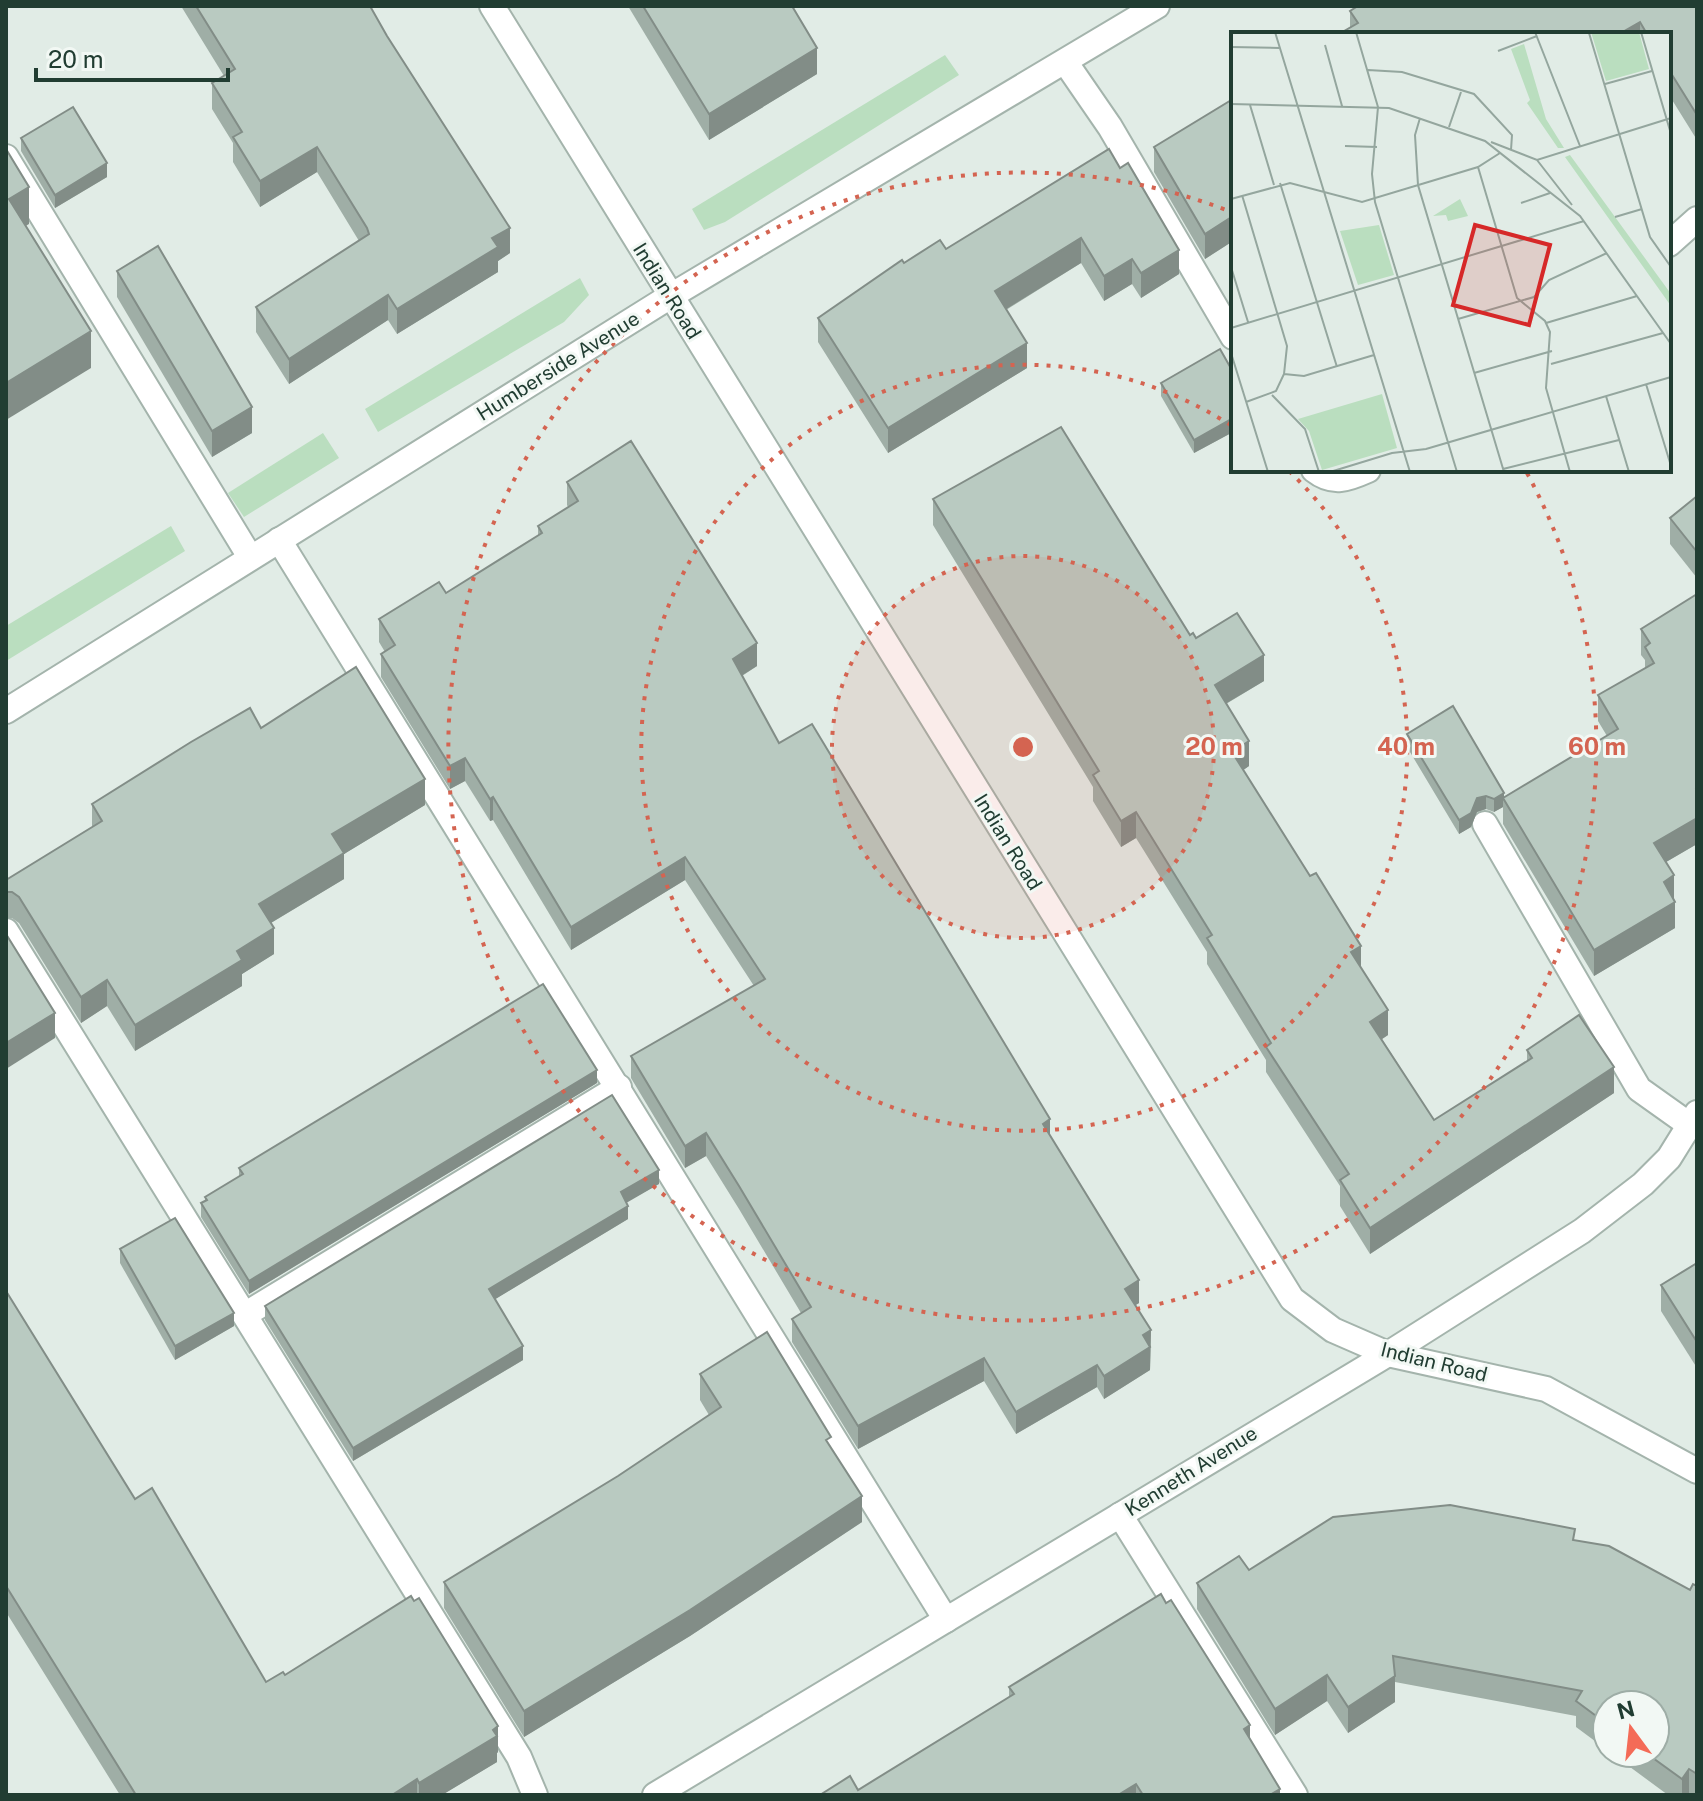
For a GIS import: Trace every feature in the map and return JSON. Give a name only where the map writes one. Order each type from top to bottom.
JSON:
[{"type":"street","name":"Indian Road","points":[[492,6],[669,297],[1292,1299],[1333,1330],[1388,1354],[1546,1389],[1697,1471]]},
{"type":"street","name":"Humberside Avenue","points":[[6,711],[669,297],[1157,6]]},
{"type":"street","points":[[1066,63],[1110,127],[1231,334]]},
{"type":"street","points":[[6,157],[250,557]]},
{"type":"street","points":[[1671,242],[1697,219]]},
{"type":"street","points":[[1317,472],[1323,477],[1343,481],[1363,472]]},
{"type":"street","points":[[279,540],[946,1620]]},
{"type":"street","points":[[1485,824],[1639,1089],[1694,1119]]},
{"type":"street","points":[[6,931],[246,1314],[277,1372],[519,1757],[535,1795]]},
{"type":"street","points":[[246,1314],[619,1087]]},
{"type":"street","name":"Kenneth Avenue","points":[[655,1795],[1388,1354],[1582,1231],[1643,1184],[1669,1158],[1694,1119]]},
{"type":"street","points":[[1120,1515],[1295,1795]]},
{"type":"green space","points":[[945,55],[959,75],[725,222],[704,230],[692,209]]},
{"type":"green space","points":[[580,278],[589,295],[564,322],[378,432],[365,409]]},
{"type":"green space","points":[[323,433],[339,458],[244,517],[228,493]]},
{"type":"green space","points":[[171,526],[185,551],[6,661],[6,626]]},
{"type":"building","points":[[196,6],[370,6],[510,228],[492,238],[498,247],[397,309],[388,295],[289,359],[256,307],[369,234],[317,147],[260,181],[233,137],[242,132],[212,83],[235,69]]},
{"type":"building","points":[[643,6],[792,6],[817,48],[709,114]]},
{"type":"building","points":[[1358,6],[1697,6],[1697,115],[1671,73],[1671,32],[1646,32],[1640,22],[1622,32],[1342,32],[1358,23],[1350,11]]},
{"type":"building","points":[[1231,100],[1231,217],[1205,234],[1154,147]]},
{"type":"building","points":[[73,107],[107,163],[55,195],[21,138]]},
{"type":"building","points":[[6,149],[29,187],[9,199],[91,331],[6,383]]},
{"type":"building","points":[[1109,149],[1120,168],[1128,163],[1179,250],[1141,273],[1132,259],[1104,276],[1081,238],[995,291],[1027,343],[888,428],[818,318],[902,260],[904,263],[940,240],[946,249]]},
{"type":"building","points":[[158,246],[252,407],[212,431],[117,271]]},
{"type":"building","points":[[1220,349],[1231,368],[1231,419],[1194,440],[1161,383]]},
{"type":"building","points":[[1061,427],[1190,635],[1193,633],[1196,638],[1237,613],[1264,655],[1215,685],[1249,741],[1232,752],[1310,876],[1316,873],[1361,946],[1351,952],[1388,1010],[1370,1022],[1434,1120],[1532,1058],[1527,1050],[1579,1015],[1614,1067],[1370,1228],[1340,1180],[1349,1174],[1266,1047],[1271,1043],[1207,938],[1212,935],[1136,812],[1121,821],[1093,775],[1099,771],[933,499]]},
{"type":"building","points":[[631,441],[757,643],[733,659],[779,743],[812,724],[1050,1119],[1043,1124],[1139,1280],[1125,1289],[1151,1330],[1143,1335],[1150,1347],[1104,1376],[1097,1365],[1016,1412],[984,1358],[858,1426],[792,1319],[811,1307],[739,1186],[706,1133],[685,1146],[631,1056],[765,979],[685,857],[571,927],[493,797],[490,799],[465,758],[450,766],[381,654],[395,645],[379,619],[439,582],[446,593],[542,533],[538,526],[578,501],[567,482]]},
{"type":"building","points":[[1697,496],[1697,552],[1670,518]]},
{"type":"building","points":[[1697,594],[1697,818],[1654,843],[1674,875],[1664,882],[1675,902],[1594,950],[1503,798],[1618,729],[1598,695],[1654,663],[1645,647],[1650,643],[1641,629]]},
{"type":"building","points":[[356,667],[425,779],[332,834],[344,853],[259,904],[274,928],[237,951],[242,960],[135,1025],[107,980],[81,997],[19,897],[6,892],[6,880],[102,821],[92,804],[191,742],[250,708],[261,728]]},
{"type":"building","points":[[1453,706],[1504,793],[1494,799],[1486,796],[1477,798],[1471,813],[1459,820],[1407,734]]},
{"type":"building","points":[[6,934],[55,1013],[6,1043]]},
{"type":"building","points":[[543,984],[597,1070],[249,1281],[201,1203],[207,1200],[205,1197],[243,1174],[239,1168]]},
{"type":"building","points":[[612,1095],[659,1170],[621,1192],[628,1206],[489,1289],[523,1346],[353,1448],[265,1306]]},
{"type":"building","points":[[175,1218],[234,1313],[175,1346],[120,1249]]},
{"type":"building","points":[[1697,1263],[1697,1342],[1661,1285]]},
{"type":"building","points":[[6,1291],[135,1499],[152,1488],[266,1682],[283,1672],[285,1675],[411,1596],[414,1601],[419,1598],[498,1726],[493,1730],[497,1736],[419,1783],[417,1779],[392,1795],[136,1795],[6,1586]]},
{"type":"building","points":[[767,1332],[831,1437],[826,1440],[862,1496],[690,1610],[524,1711],[444,1582],[618,1476],[721,1407],[700,1374]]},
{"type":"building","points":[[1450,1505],[1575,1529],[1573,1540],[1609,1546],[1690,1590],[1693,1584],[1697,1586],[1697,1774],[1689,1769],[1682,1779],[1668,1769],[1671,1769],[1671,1689],[1591,1689],[1591,1712],[1576,1701],[1582,1691],[1393,1656],[1395,1676],[1348,1707],[1327,1675],[1275,1709],[1197,1583],[1239,1556],[1249,1570],[1333,1517]]},
{"type":"building","points":[[1161,1594],[1166,1603],[1171,1600],[1250,1725],[1244,1729],[1280,1789],[1270,1795],[1143,1795],[1136,1784],[1118,1795],[820,1795],[850,1776],[858,1790],[1014,1694],[1009,1687]]}]
